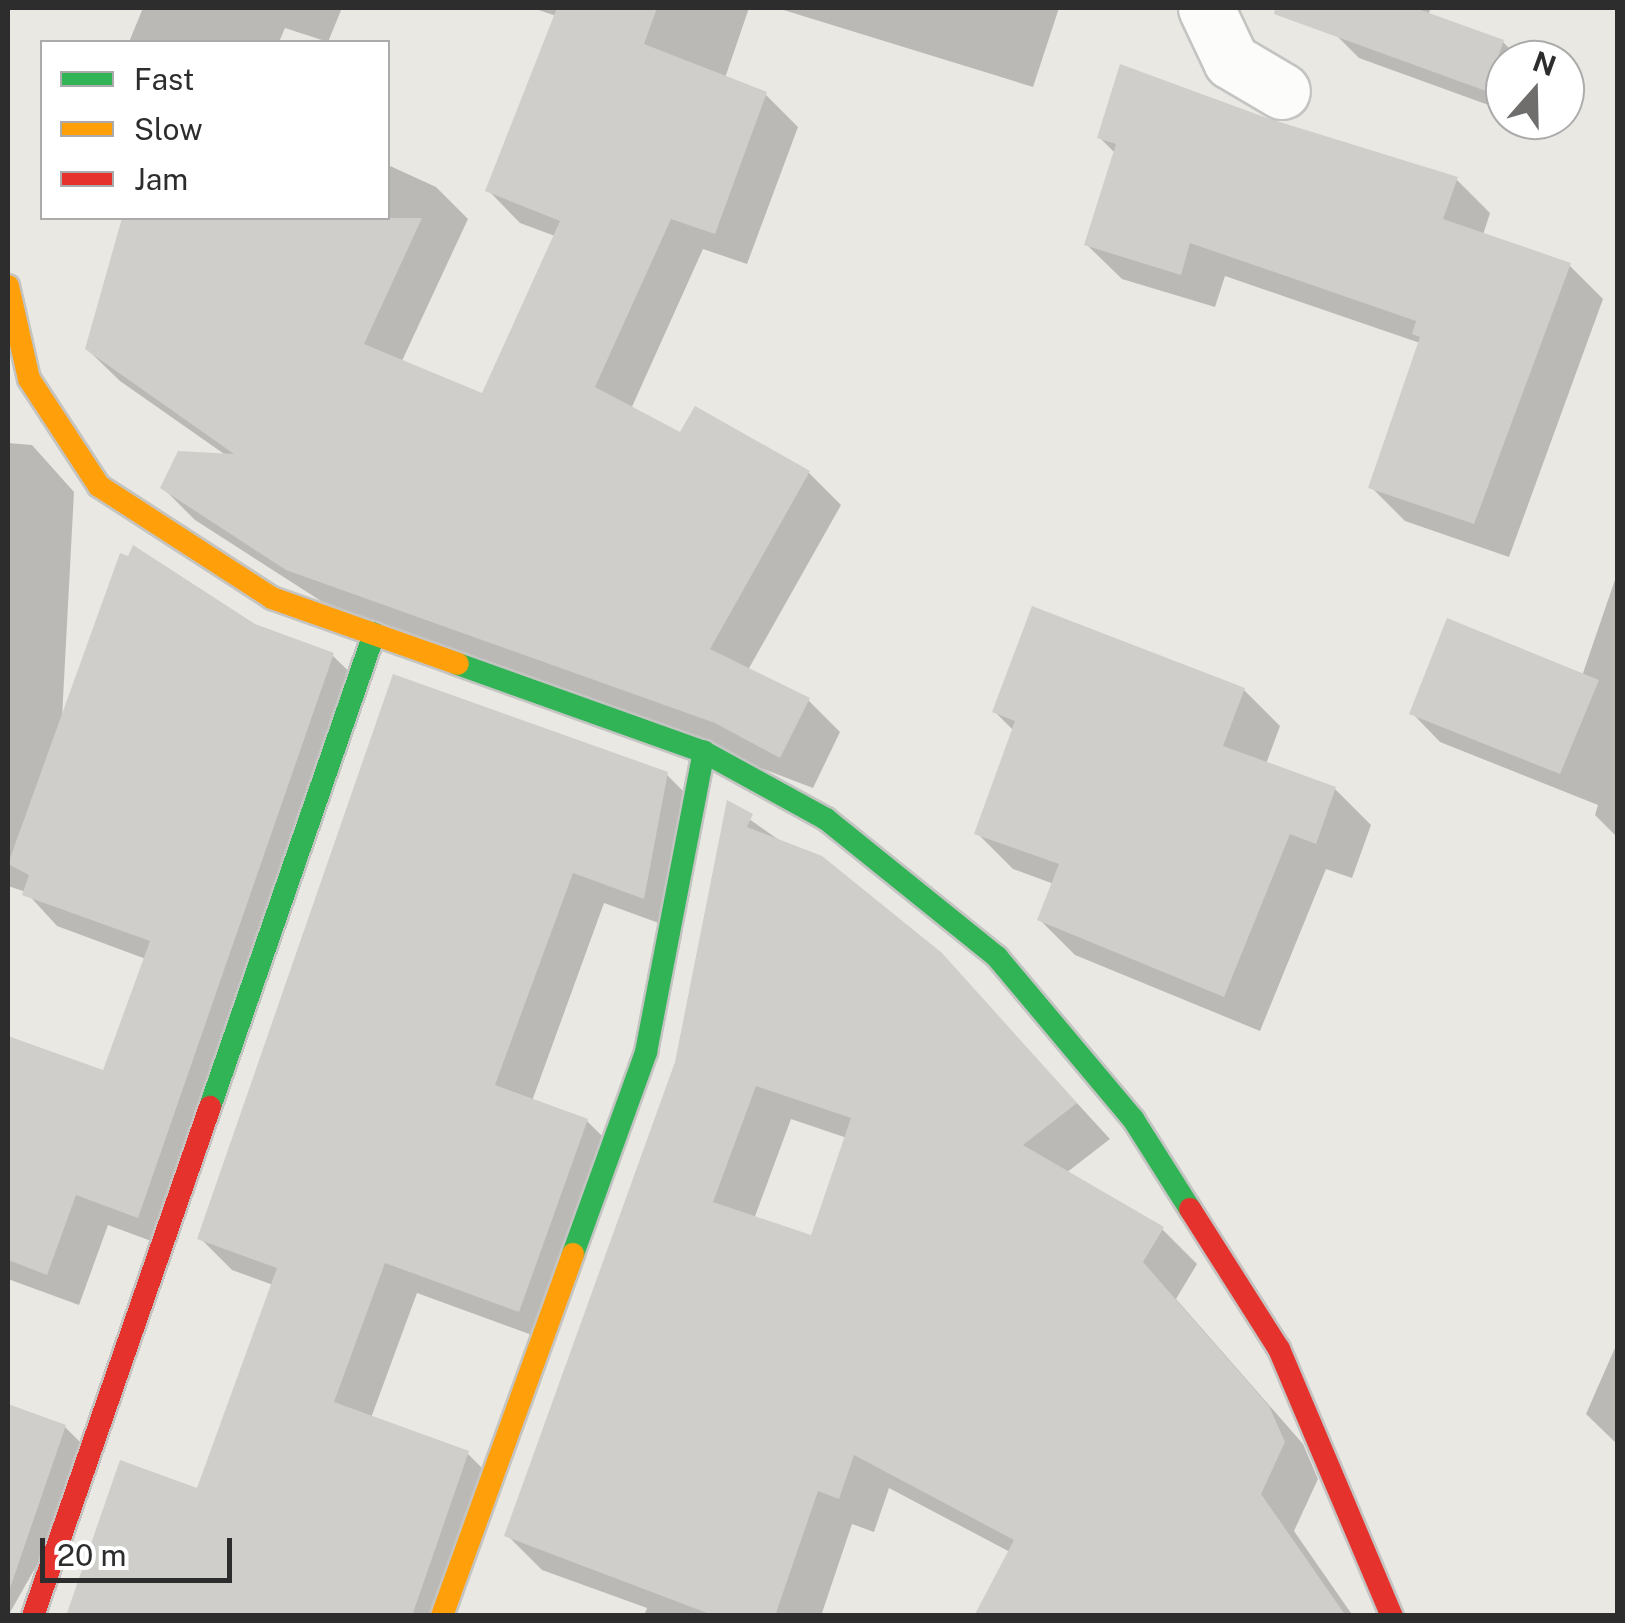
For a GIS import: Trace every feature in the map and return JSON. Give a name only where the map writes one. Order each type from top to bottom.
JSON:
[{"type":"street","points":[[1206,8],[1232,62],[1282,91]]},
{"type":"street","points":[[8,286],[29,379],[99,486],[272,598],[704,752],[826,819],[997,957],[1134,1119],[1279,1349],[1392,1616]]},
{"type":"street","points":[[33,1616],[374,634]]},
{"type":"street","points":[[442,1616],[646,1052],[704,752]]},
{"type":"building","points":[[557,8],[657,8],[644,44],[767,92],[715,234],[671,219],[595,387],[680,432],[695,406],[810,471],[710,649],[810,698],[780,758],[715,723],[286,570],[160,488],[178,451],[234,454],[85,349],[121,220],[422,218],[364,344],[482,393],[560,221],[485,191]]},
{"type":"building","points":[[1275,8],[1415,8],[1504,40],[1485,40],[1485,91],[1274,14]]},
{"type":"building","points":[[1120,64],[1267,118],[1458,177],[1443,219],[1571,263],[1474,524],[1368,488],[1420,337],[1412,334],[1416,321],[1190,243],[1181,275],[1084,245],[1116,144],[1097,138]]},
{"type":"building","points":[[133,545],[255,624],[334,653],[138,1218],[76,1195],[47,1275],[8,1260],[8,1036],[103,1070],[150,941],[22,895],[29,875],[8,864],[120,553],[128,556]]},
{"type":"building","points":[[1032,606],[1245,688],[1223,746],[1336,787],[1316,844],[1290,834],[1224,997],[1037,920],[1059,864],[974,834],[1015,721],[992,712]]},
{"type":"building","points":[[1447,618],[1599,680],[1560,774],[1409,714]]},
{"type":"building","points":[[393,674],[668,772],[644,899],[573,873],[495,1085],[588,1119],[519,1312],[385,1263],[334,1402],[469,1451],[412,1616],[66,1616],[120,1460],[197,1488],[277,1268],[197,1239]]},
{"type":"building","points":[[727,800],[753,814],[747,827],[822,856],[942,953],[1077,1103],[1023,1145],[1164,1227],[1143,1262],[1269,1406],[1285,1442],[1261,1494],[1346,1616],[974,1616],[1014,1540],[854,1455],[839,1499],[818,1491],[775,1616],[715,1616],[504,1536],[675,1062]],"holes":[[[756,1086],[851,1118],[811,1235],[713,1202]]]},
{"type":"building","points":[[8,1404],[66,1425],[8,1594]]},
{"type":"traffic: fast","points":[[210,1107],[374,634]]},
{"type":"traffic: fast","points":[[458,664],[704,752],[826,819],[997,957],[1133,1119],[1190,1209]]},
{"type":"traffic: fast","points":[[573,1254],[646,1052],[704,752]]},
{"type":"traffic: slow","points":[[8,286],[29,379],[99,486],[272,598],[458,664]]},
{"type":"traffic: slow","points":[[442,1616],[573,1254]]},
{"type":"traffic: jam","points":[[33,1616],[210,1107]]},
{"type":"traffic: jam","points":[[1190,1209],[1279,1349],[1392,1616]]}]
